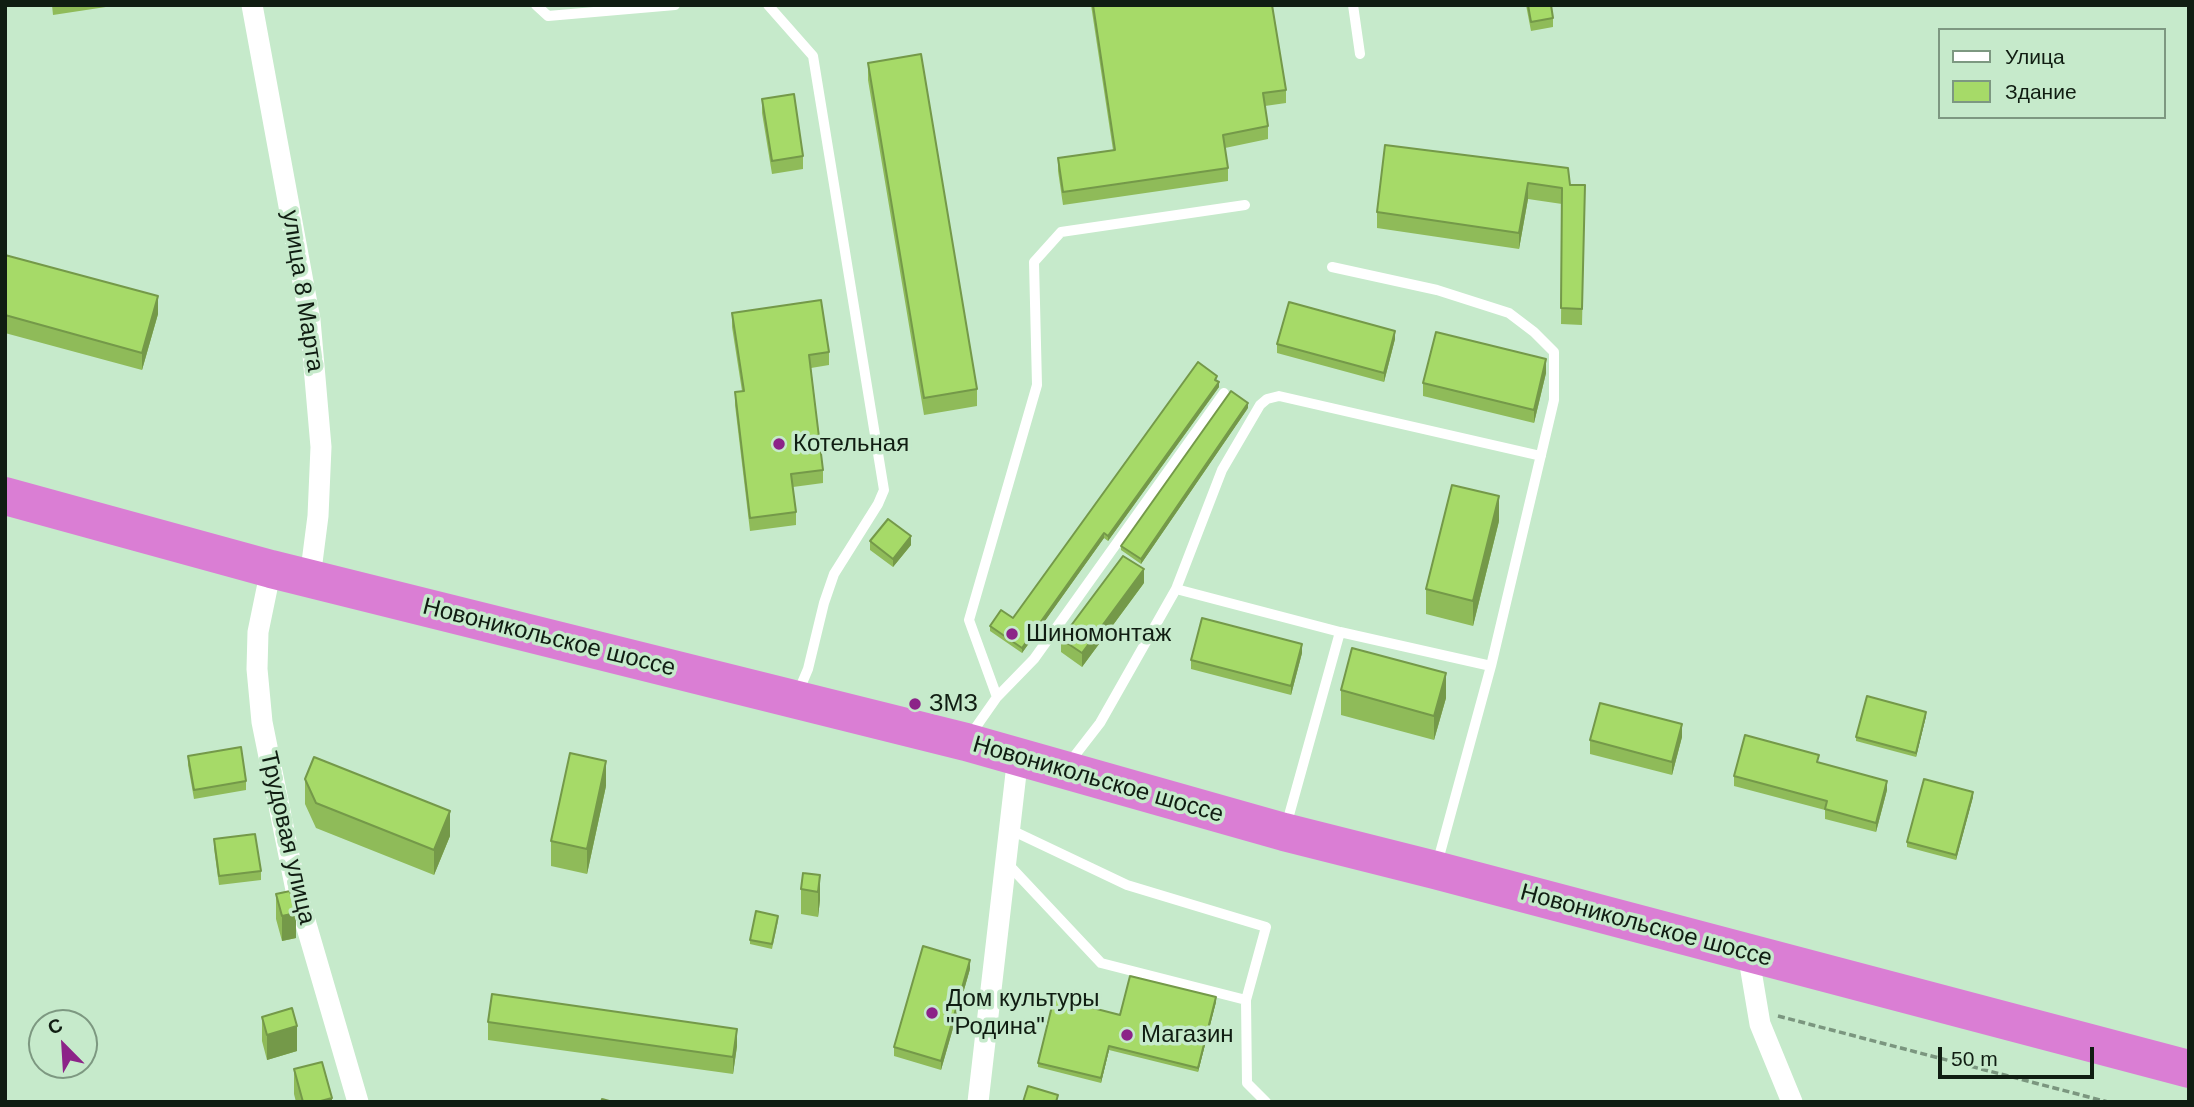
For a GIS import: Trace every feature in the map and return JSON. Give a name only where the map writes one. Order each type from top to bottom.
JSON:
[{"type":"highway","name":"Новоникольское шоссе","points":[[5,496],[271,569],[1018,756],[1284,832],[2189,1069]]},
{"type":"street","name":"улица 8 Марта","points":[[252,5],[310,320],[321,447],[318,516],[310,578]]},
{"type":"street","name":"Трудовая улица","points":[[271,569],[258,632],[257,669],[262,722],[296,890],[358,1102]]},
{"type":"street","points":[[978,1102],[1018,756]]},
{"type":"street","points":[[1748,953],[1760,1024],[1792,1102]]},
{"type":"lane","points":[[536,5],[548,16],[675,5]]},
{"type":"lane","points":[[768,5],[813,56],[884,490],[878,505],[834,574],[808,669],[795,700]]},
{"type":"lane","points":[[1353,5],[1360,54]]},
{"type":"lane","points":[[997,697],[969,620],[1038,385],[1034,262],[1060,232],[1245,205]]},
{"type":"lane","points":[[1332,267],[1437,290],[1509,313],[1554,352],[1554,400],[1491,666],[1435,870]]},
{"type":"lane","points":[[966,743],[997,697],[1034,659],[1224,393]]},
{"type":"lane","points":[[1065,769],[1100,723],[1176,589],[1222,470],[1260,405],[1279,396],[1541,456]]},
{"type":"lane","points":[[1176,589],[1340,632],[1491,666]]},
{"type":"lane","points":[[1284,832],[1340,632]]},
{"type":"lane","points":[[1009,829],[1127,885],[1266,928],[1246,1000],[1247,1083],[1266,1102]]},
{"type":"lane","points":[[1005,861],[1101,963],[1246,1000]]},
{"type":"path","points":[[1757,1011],[2108,1102]]},
{"type":"building","points":[[1093,5],[1272,5],[1286,90],[1263,93],[1268,126],[1223,135],[1228,168],[1063,192],[1058,158],[1115,150]]},
{"type":"building","points":[[1528,5],[1551,5],[1553,18],[1531,22]]},
{"type":"building","points":[[921,54],[977,389],[924,398],[868,63]]},
{"type":"building","points":[[794,94],[803,156],[772,161],[762,99]]},
{"type":"building","points":[[1385,145],[1568,168],[1570,185],[1585,185],[1582,309],[1561,308],[1562,188],[1528,183],[1519,233],[1377,212]]},
{"type":"building","points":[[5,255],[158,296],[142,353],[5,315]]},
{"type":"building","points":[[821,300],[829,352],[809,355],[823,470],[791,474],[796,512],[750,518],[735,392],[744,391],[732,313]]},
{"type":"building","points":[[1289,302],[1395,331],[1384,373],[1277,344]]},
{"type":"building","points":[[1436,332],[1546,359],[1534,410],[1423,383]]},
{"type":"building","points":[[1198,362],[1217,376],[1215,380],[1219,382],[1108,536],[1104,533],[1022,648],[990,626],[1001,610],[1013,618]]},
{"type":"building","points":[[1231,391],[1248,403],[1141,559],[1121,546]]},
{"type":"building","points":[[1452,485],[1499,496],[1473,601],[1426,589]]},
{"type":"building","points":[[888,519],[911,536],[893,559],[870,541]]},
{"type":"building","points":[[1123,556],[1144,569],[1082,653],[1061,639]]},
{"type":"building","points":[[1202,618],[1302,644],[1291,686],[1191,660]]},
{"type":"building","points":[[1352,648],[1446,673],[1434,716],[1341,690]]},
{"type":"building","points":[[1867,696],[1926,712],[1916,753],[1856,737]]},
{"type":"building","points":[[1600,703],[1682,724],[1672,762],[1590,740]]},
{"type":"building","points":[[1745,735],[1819,755],[1817,762],[1887,781],[1876,823],[1825,809],[1827,801],[1734,776]]},
{"type":"building","points":[[241,747],[246,781],[194,790],[188,756]]},
{"type":"building","points":[[570,753],[606,761],[587,849],[551,841]]},
{"type":"building","points":[[314,757],[450,811],[434,850],[316,803],[305,779]]},
{"type":"building","points":[[1924,779],[1973,792],[1956,855],[1907,842]]},
{"type":"building","points":[[255,834],[261,871],[219,876],[214,839]]},
{"type":"building","points":[[803,873],[820,875],[818,892],[801,889]]},
{"type":"building","points":[[290,891],[296,913],[282,916],[276,894]]},
{"type":"building","points":[[756,911],[778,916],[772,944],[750,940]]},
{"type":"building","name":"Дом культуры \"Родина\"","points":[[923,946],[970,960],[941,1061],[894,1047]]},
{"type":"building","name":"Магазин","points":[[1130,976],[1216,997],[1198,1068],[1109,1046],[1101,1078],[1038,1063],[1054,998],[1120,1015]]},
{"type":"building","points":[[492,994],[737,1029],[733,1057],[488,1022]]},
{"type":"building","points":[[292,1008],[297,1026],[267,1035],[262,1017]]},
{"type":"building","points":[[322,1062],[332,1098],[303,1102],[294,1069]]},
{"type":"building","points":[[1028,1086],[1058,1095],[1056,1102],[1023,1102]]},
{"type":"place","name":"Котельная","points":[[779,444]]},
{"type":"place","name":"Шиномонтаж","points":[[1012,634]]},
{"type":"place","name":"ЗМЗ","points":[[915,704]]},
{"type":"place","name":"Дом культуры \"Родина\"","points":[[932,1013]]},
{"type":"place","name":"Магазин","points":[[1127,1035]]}]
